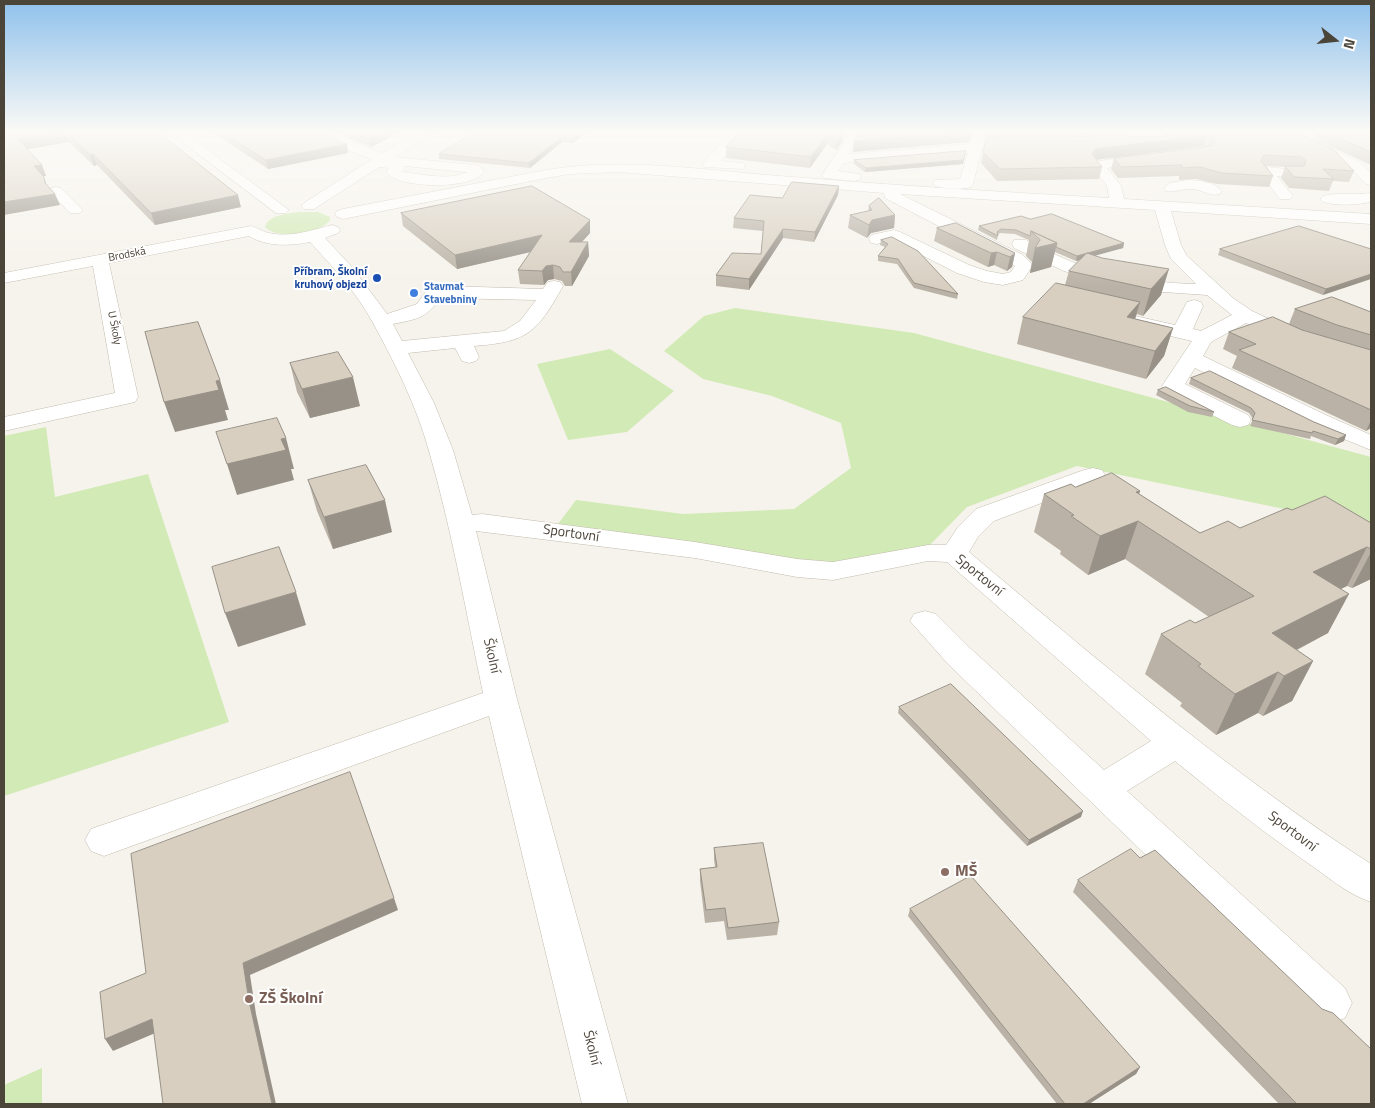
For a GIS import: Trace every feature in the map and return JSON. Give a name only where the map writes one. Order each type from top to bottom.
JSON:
[{"type":"street","points":[[246,184],[281,210]]},
{"type":"street","points":[[309,206],[343,184]]},
{"type":"street","points":[[343,214],[345,217],[342,224],[314,236],[292,239],[270,238],[251,231],[250,228],[254,220],[281,210],[309,206],[334,209],[343,214],[499,184]]},
{"type":"street","points":[[754,184],[777,187],[988,190],[1065,186]]},
{"type":"street","points":[[1272,184],[1285,196]]},
{"type":"street","points":[[1094,186],[1133,187]]},
{"type":"street","points":[[1114,186],[1118,204]]},
{"type":"street","points":[[1152,188],[1220,192]]},
{"type":"street","points":[[877,239],[894,235],[985,278],[1016,276],[1023,270],[1024,265],[1017,259],[931,214],[886,193],[885,189]]},
{"type":"street","points":[[56,190],[75,210]]},
{"type":"street","points":[[988,190],[1118,204],[1371,219]]},
{"type":"street","points":[[931,214],[988,201],[988,190]]},
{"type":"street","points":[[1265,194],[1356,200],[1371,198]]},
{"type":"street","points":[[1162,206],[1173,245],[1180,259],[1211,289],[1245,315],[1305,342]]},
{"type":"street","name":"Brodská","points":[[6,272],[102,267],[251,231]]},
{"type":"street","name":"Školní","points":[[314,236],[346,271],[382,321],[423,404],[441,450],[461,524],[498,684],[605,1104]]},
{"type":"street","points":[[1003,237],[1065,265],[1115,280],[1186,289],[1211,289]]},
{"type":"street","points":[[4,294],[102,267]]},
{"type":"street","name":"U Školy","points":[[4,424],[127,396],[102,267]]},
{"type":"street","points":[[382,321],[408,315],[424,308],[434,294],[445,292],[551,291],[530,325],[518,334],[465,349],[397,348]]},
{"type":"street","points":[[1181,333],[1194,306]]},
{"type":"street","points":[[1240,420],[1173,386],[1204,338],[1245,315]]},
{"type":"street","points":[[1114,317],[1204,338]]},
{"type":"street","points":[[1191,358],[1320,421],[1371,443]]},
{"type":"street","points":[[954,554],[967,532],[985,514],[1093,475]]},
{"type":"street","name":"Sportovní","points":[[461,524],[482,522],[695,550],[797,568],[833,571],[928,553],[954,554],[1206,768],[1322,854],[1371,885]]},
{"type":"street","points":[[925,621],[1330,1003]]},
{"type":"street","points":[[104,840],[498,684]]},
{"type":"street","points":[[1101,789],[1176,743]]},
{"type":"green space","points":[[298,212],[318,212],[330,217],[330,220],[318,229],[298,234],[279,233],[265,227],[274,218]]},
{"type":"green space","points":[[735,308],[914,333],[1371,457],[1371,527],[1077,466],[967,507],[925,550],[839,567],[555,528],[576,500],[683,514],[794,509],[851,468],[841,423],[772,396],[703,379],[664,351],[704,316]]},
{"type":"green space","points":[[610,349],[674,391],[627,432],[568,440],[537,364]]},
{"type":"green space","points":[[46,427],[55,497],[148,474],[229,722],[4,796],[4,436]]},
{"type":"green space","points":[[42,1068],[42,1104],[4,1104],[4,1085]]},
{"type":"building","points":[[4,184],[46,184],[55,194],[4,202]]},
{"type":"building","points":[[122,184],[224,184],[238,195],[151,213]]},
{"type":"building","points":[[791,184],[839,186],[815,232],[783,229],[749,279],[716,275],[732,253],[761,254],[764,221],[734,218],[750,195],[782,198]]},
{"type":"building","points":[[532,186],[590,220],[569,242],[588,242],[571,272],[563,272],[560,267],[553,265],[546,266],[542,271],[518,270],[542,235],[455,255],[401,213]]},
{"type":"building","points":[[879,198],[895,215],[872,220],[869,225],[850,215],[872,210],[869,206]]},
{"type":"building","points":[[1052,214],[1124,243],[1077,256],[1056,247],[1057,243],[1031,231],[1030,236],[1016,230],[1001,229],[997,232],[998,236],[979,226],[1021,216],[1030,219]]},
{"type":"building","points":[[956,223],[1015,253],[1010,257],[997,252],[991,253],[937,228]]},
{"type":"building","points":[[1299,226],[1371,249],[1371,274],[1326,289],[1220,249]]},
{"type":"building","points":[[1031,231],[1057,243],[1035,248],[1040,240]]},
{"type":"building","points":[[892,237],[918,251],[958,294],[914,283],[898,259],[878,256],[888,244],[881,240]]},
{"type":"building","points":[[1087,253],[1102,258],[1169,269],[1151,289],[1069,271]]},
{"type":"building","points":[[1056,283],[1140,302],[1127,317],[1173,328],[1155,351],[1023,317]]},
{"type":"building","points":[[1332,297],[1371,312],[1371,335],[1337,325],[1295,309]]},
{"type":"building","points":[[1273,317],[1302,330],[1371,350],[1371,410],[1239,350],[1256,344],[1229,332]]},
{"type":"building","points":[[198,322],[220,380],[216,381],[219,390],[164,402],[145,332]]},
{"type":"building","points":[[338,352],[353,377],[302,389],[290,363]]},
{"type":"building","points":[[1210,371],[1314,422],[1346,435],[1338,439],[1313,431],[1312,433],[1252,420],[1255,413],[1251,408],[1191,378]]},
{"type":"building","points":[[1166,387],[1214,412],[1190,406],[1158,390]]},
{"type":"building","points":[[277,418],[286,438],[281,439],[286,450],[227,464],[216,432]]},
{"type":"building","points":[[366,465],[385,500],[324,517],[308,480]]},
{"type":"building","points":[[1112,473],[1140,491],[1136,492],[1200,533],[1228,521],[1240,528],[1287,508],[1292,510],[1325,496],[1371,523],[1371,549],[1367,547],[1313,572],[1349,594],[1272,633],[1313,661],[1284,676],[1278,672],[1235,694],[1198,666],[1201,664],[1161,634],[1190,620],[1195,623],[1254,596],[1138,521],[1100,536],[1044,494],[1071,484],[1075,487]]},
{"type":"building","points":[[279,547],[296,592],[225,613],[212,567]]},
{"type":"building","points":[[951,684],[1083,811],[1029,840],[899,707]]},
{"type":"building","points":[[350,772],[394,898],[243,963],[249,1001],[272,1104],[163,1104],[152,1019],[105,1039],[100,992],[146,973],[131,854]]},
{"type":"building","points":[[763,843],[779,922],[728,928],[725,908],[706,910],[700,869],[717,867],[714,848]]},
{"type":"building","points":[[1131,849],[1140,858],[1155,850],[1322,1009],[1333,1013],[1371,1049],[1371,1104],[1297,1104],[1078,880]]},
{"type":"building","points":[[971,876],[1140,1067],[1083,1104],[1065,1104],[910,909]]},
{"type":"place","name":"Příbram, Školní kruhový objezd","points":[[377,278]]},
{"type":"place","name":"Stavmat Stavebniny","points":[[414,293]]},
{"type":"place","name":"MŠ","points":[[945,872]]},
{"type":"place","name":"ZŠ Školní","points":[[249,999]]}]
